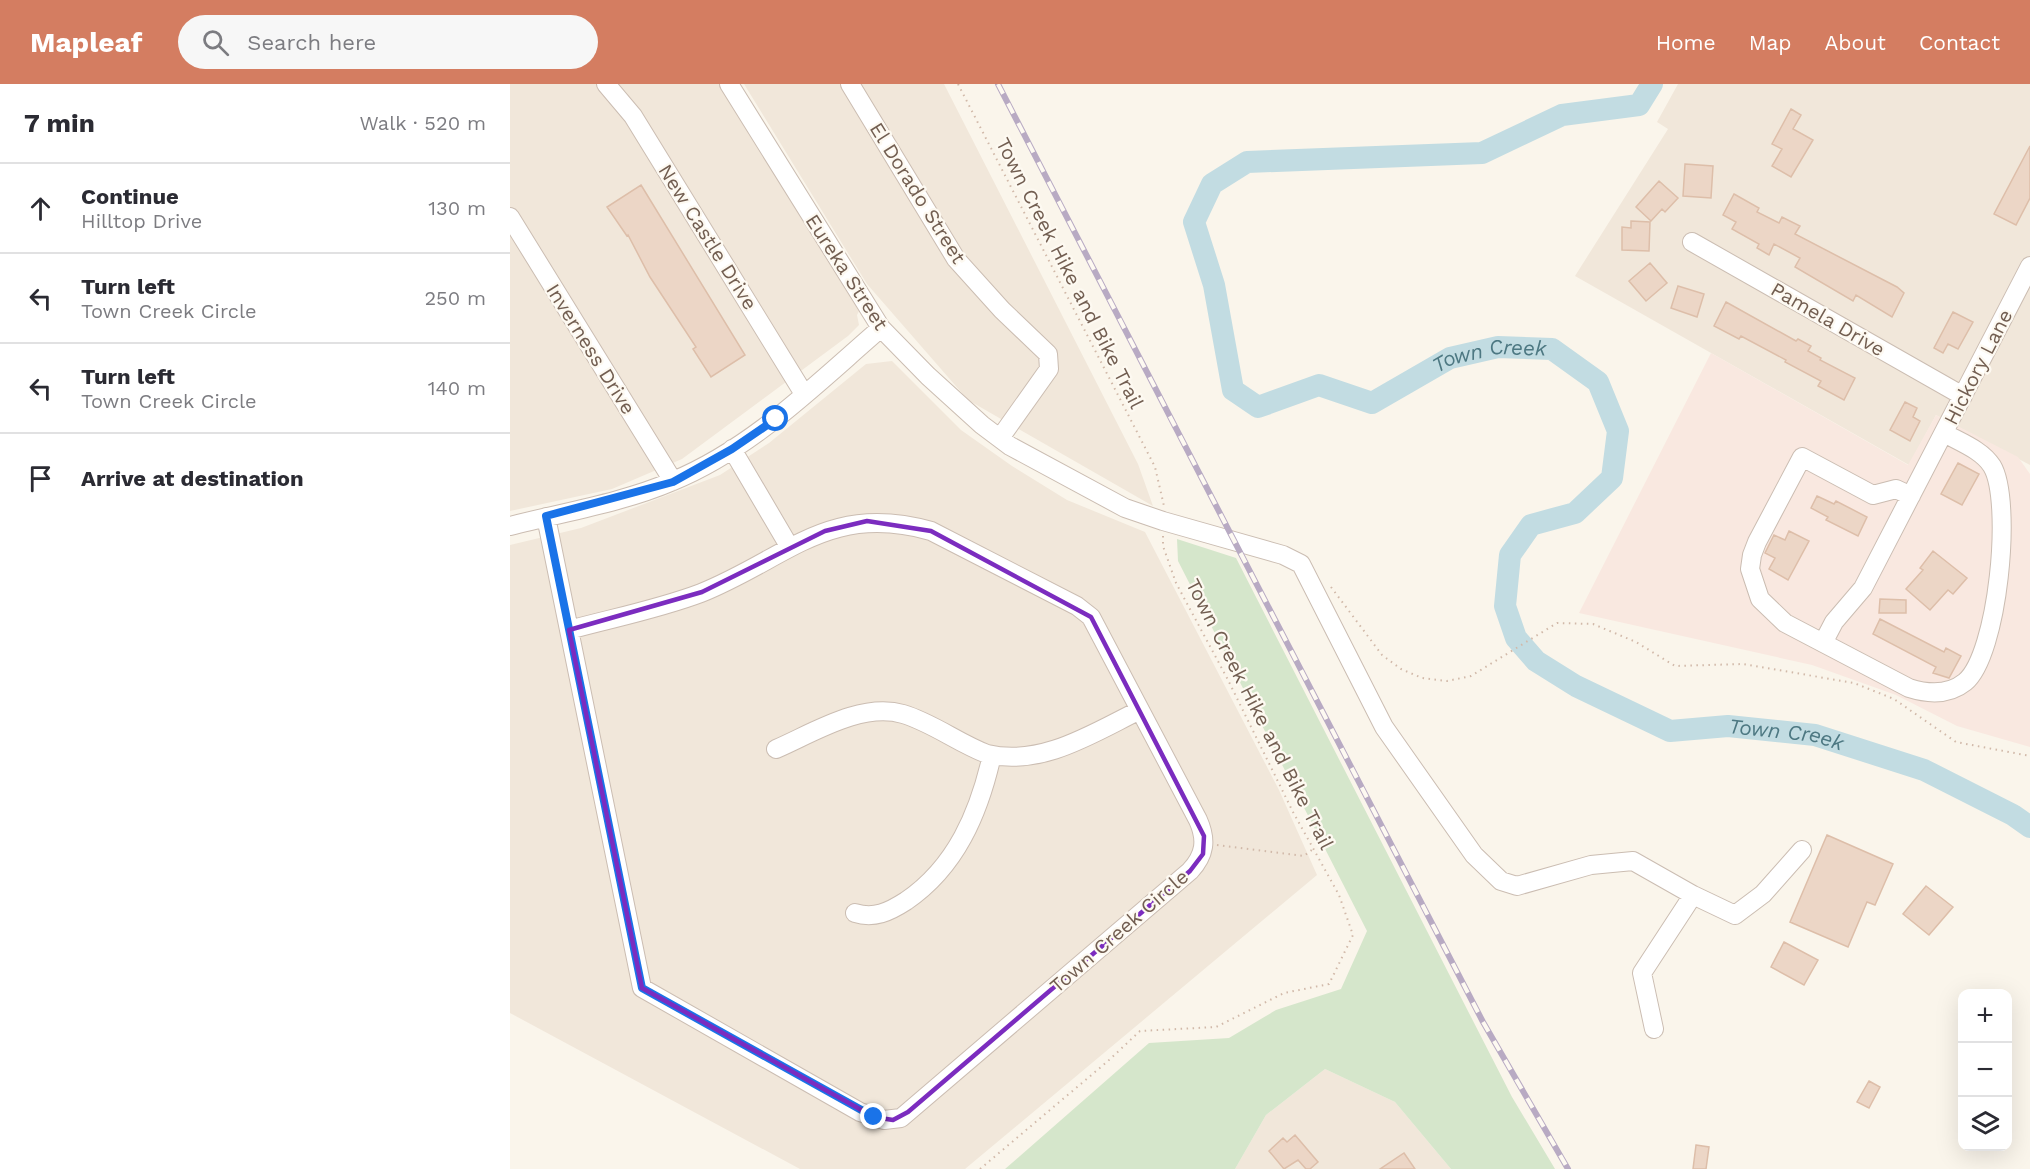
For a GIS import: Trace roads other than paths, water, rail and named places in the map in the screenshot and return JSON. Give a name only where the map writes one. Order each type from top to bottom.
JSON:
[{"type":"street","name":"New Castle Drive","points":[[606,84],[633,116],[804,394]]},
{"type":"street","name":"Eureka Street","points":[[729,84],[881,328],[928,376],[1000,438],[1089,490],[1125,508],[1283,555],[1301,564],[1384,727],[1474,855],[1501,881],[1517,886],[1591,865],[1633,861],[1693,896],[1735,915],[1763,894],[1802,850]]},
{"type":"street","name":"El Dorado Street","points":[[850,84],[956,259],[1002,310],[1048,354],[1049,369],[1000,438]]},
{"type":"street","name":"Inverness Drive","points":[[510,217],[673,482]]},
{"type":"street","name":"Pamela Drive","points":[[1692,242],[1963,396]]},
{"type":"street","name":"Hickory Lane","points":[[1823,643],[1834,622],[1863,588],[2030,266]]},
{"type":"street","points":[[510,526],[673,482],[732,449],[776,419],[881,328]]},
{"type":"street","points":[[1911,496],[1896,489],[1873,495],[1802,457],[1757,542],[1750,569],[1760,599],[1772,613],[1823,643],[1919,692],[1941,692],[1954,689],[1975,671],[1984,647],[1999,584],[1998,480],[1988,460],[1944,433]]},
{"type":"street","points":[[732,449],[789,546]]},
{"type":"street","name":"Town Creek Circle","points":[[546,516],[642,988],[874,1117],[892,1120],[908,1112],[1190,871],[1203,854],[1205,843],[1198,820],[1140,710]]},
{"type":"street","points":[[570,630],[702,592],[789,546],[825,531],[867,521],[908,524],[951,539],[1085,611],[1097,626],[1140,710],[1056,749],[1026,756],[992,755],[972,748],[921,722],[887,711],[838,722],[776,750]]},
{"type":"street","points":[[855,913],[869,917],[885,913],[917,894],[943,869],[973,819],[992,755]]},
{"type":"street","points":[[1654,1029],[1642,973],[1693,896]]},
{"type":"waterway","name":"Town Creek","points":[[1652,84],[1639,105],[1562,115],[1482,153],[1247,162],[1212,184],[1194,222],[1214,285],[1233,390],[1258,407],[1319,385],[1372,403],[1450,358],[1498,347],[1552,349],[1598,382],[1618,431],[1612,478],[1575,513],[1531,525],[1510,555],[1505,606],[1516,638],[1536,661],[1576,686],[1670,731],[1728,726],[1815,735],[1924,770],[2013,815],[2030,827]]},
{"type":"railway","points":[[998,84],[1483,1022],[1568,1169]]}]
